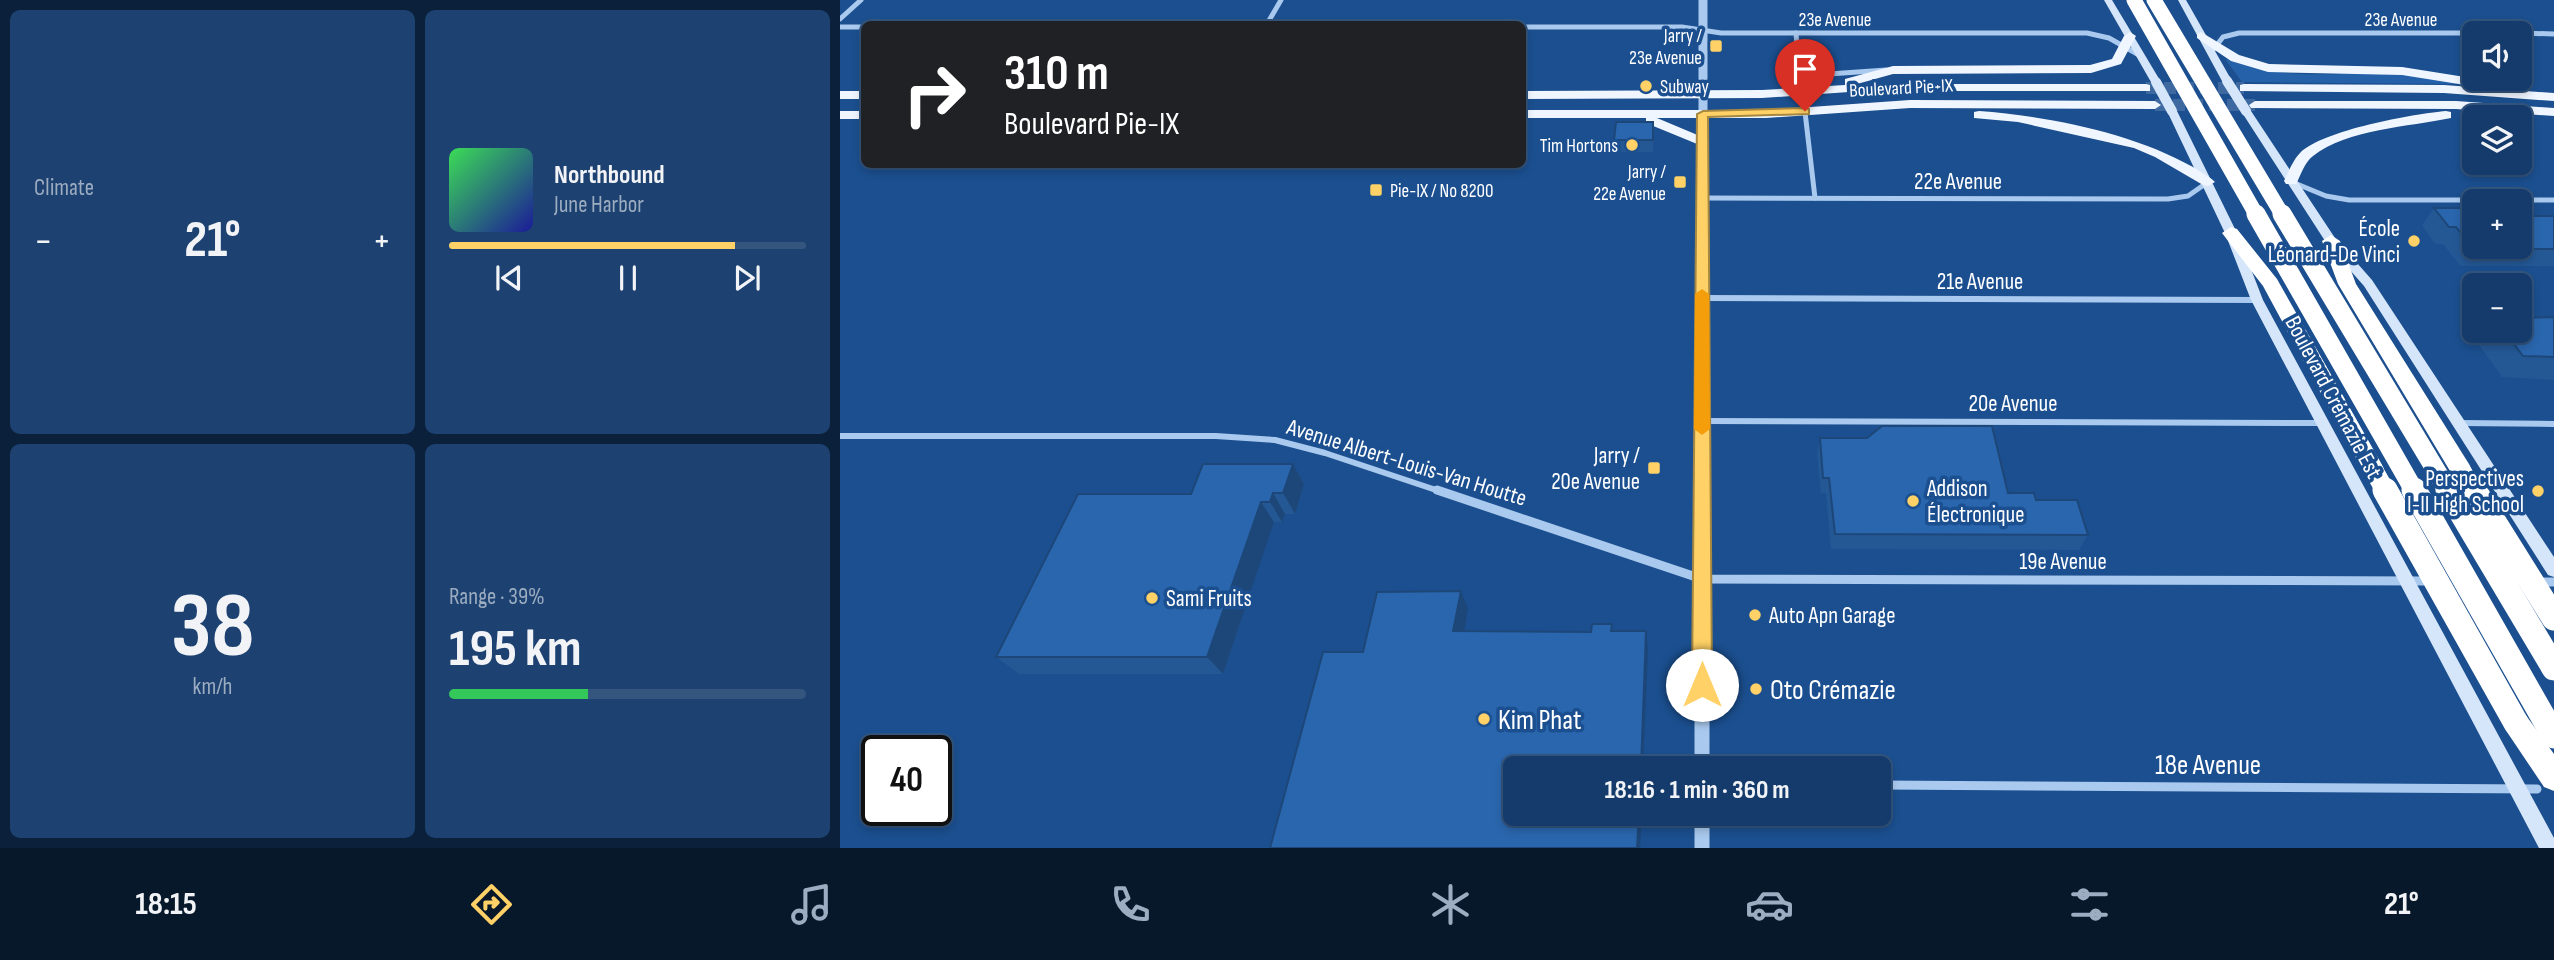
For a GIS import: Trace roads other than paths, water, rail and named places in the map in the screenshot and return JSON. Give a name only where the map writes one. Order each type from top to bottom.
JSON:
[{"type":"highway","points":[[2134,0],[2554,736]]},
{"type":"highway","points":[[2154,0],[2554,668]]},
{"type":"highway","points":[[2231,233],[2270,284],[2516,723],[2546,783]]},
{"type":"highway","points":[[2331,241],[2347,284],[2554,618]]},
{"type":"main road","name":"Boulevard Crémazie Est","points":[[2108,0],[2128,41],[2142,56],[2151,85],[2172,111],[2208,182],[2257,300],[2549,848]]},
{"type":"main road","points":[[2182,0],[2201,36],[2213,50],[2227,81],[2251,108],[2291,181],[2331,241],[2368,283],[2554,570]]},
{"type":"main road","points":[[1836,89],[1858,78],[1893,70],[2082,69],[2112,63],[2120,57],[2128,41]]},
{"type":"main road","points":[[2213,50],[2268,68],[2411,72],[2461,80],[2495,92]]},
{"type":"main road","name":"Boulevard Pie-IX","points":[[1526,95],[1703,95],[1836,89],[2151,85]]},
{"type":"main road","points":[[2244,88],[2495,92],[2554,97]]},
{"type":"main road","points":[[840,95],[861,95]]},
{"type":"main road","name":"Boulevard Pie-IX","points":[[1526,114],[1703,114],[1951,103],[2155,105]]},
{"type":"main road","points":[[2251,108],[2462,106]]},
{"type":"main road","points":[[1861,107],[1893,114],[1997,116],[2050,125],[2148,148],[2208,182]]},
{"type":"main road","points":[[2532,110],[2554,112]]},
{"type":"main road","points":[[840,115],[861,115]]},
{"type":"main road","points":[[1638,115],[1670,126],[1702,142]]},
{"type":"main road","points":[[2291,181],[2303,157],[2319,146],[2423,117],[2462,116]]},
{"type":"street","points":[[840,19],[861,0]]},
{"type":"street","points":[[1269,21],[1281,0]]},
{"type":"street","points":[[1702,756],[1703,0]]},
{"type":"street","points":[[840,27],[861,27]]},
{"type":"street","name":"23e Avenue","points":[[1526,27],[1682,27],[1721,33],[2087,33],[2128,41]]},
{"type":"street","points":[[1796,33],[1800,66],[1805,72],[1816,74],[1893,70]]},
{"type":"street","name":"23e Avenue","points":[[2213,50],[2226,35],[2239,33],[2462,33]]},
{"type":"street","points":[[2532,33],[2554,34]]},
{"type":"street","points":[[1805,111],[1815,198]]},
{"type":"street","points":[[2291,181],[2326,196],[2349,200],[2554,200]]},
{"type":"street","name":"22e Avenue","points":[[1703,198],[2178,199],[2191,195],[2208,182]]},
{"type":"street","name":"21e Avenue","points":[[1702,298],[2257,300]]},
{"type":"street","name":"20e Avenue","points":[[1702,421],[2323,423]]},
{"type":"street","points":[[2459,423],[2554,424]]},
{"type":"street","name":"Avenue Albert-Louis-Van Houtte","points":[[840,436],[1216,436],[1275,440],[1325,453],[1702,579]]},
{"type":"street","name":"19e Avenue","points":[[1702,579],[2424,582]]},
{"type":"street","points":[[2544,582],[2554,582]]},
{"type":"street","name":"18e Avenue","points":[[1891,785],[2517,789],[2546,783]]},
{"type":"street","points":[[1702,826],[1702,848]]},
{"type":"tunnel","points":[[2146,88],[2244,88]]},
{"type":"tunnel","points":[[2155,105],[2255,105]]},
{"type":"place","name":"Jarry / 23e Avenue","points":[[1716,46]]},
{"type":"place","name":"Subway","points":[[1646,86]]},
{"type":"place","name":"Tim Hortons","points":[[1632,145]]},
{"type":"place","name":"Jarry / 22e Avenue","points":[[1680,182]]},
{"type":"place","name":"Pie-IX / No 8200","points":[[1376,190]]},
{"type":"place","name":"École Léonard-De Vinci","points":[[2414,241]]},
{"type":"place","name":"Jarry / 20e Avenue","points":[[1654,468]]},
{"type":"place","name":"Perspectives I-II High School","points":[[2538,491]]},
{"type":"place","name":"Addison Électronique","points":[[1913,501]]},
{"type":"place","name":"Sami Fruits","points":[[1152,598]]},
{"type":"place","name":"Auto Apn Garage","points":[[1755,615]]},
{"type":"place","name":"Oto Crémazie","points":[[1756,689]]},
{"type":"place","name":"Kim Phat","points":[[1484,719]]}]
